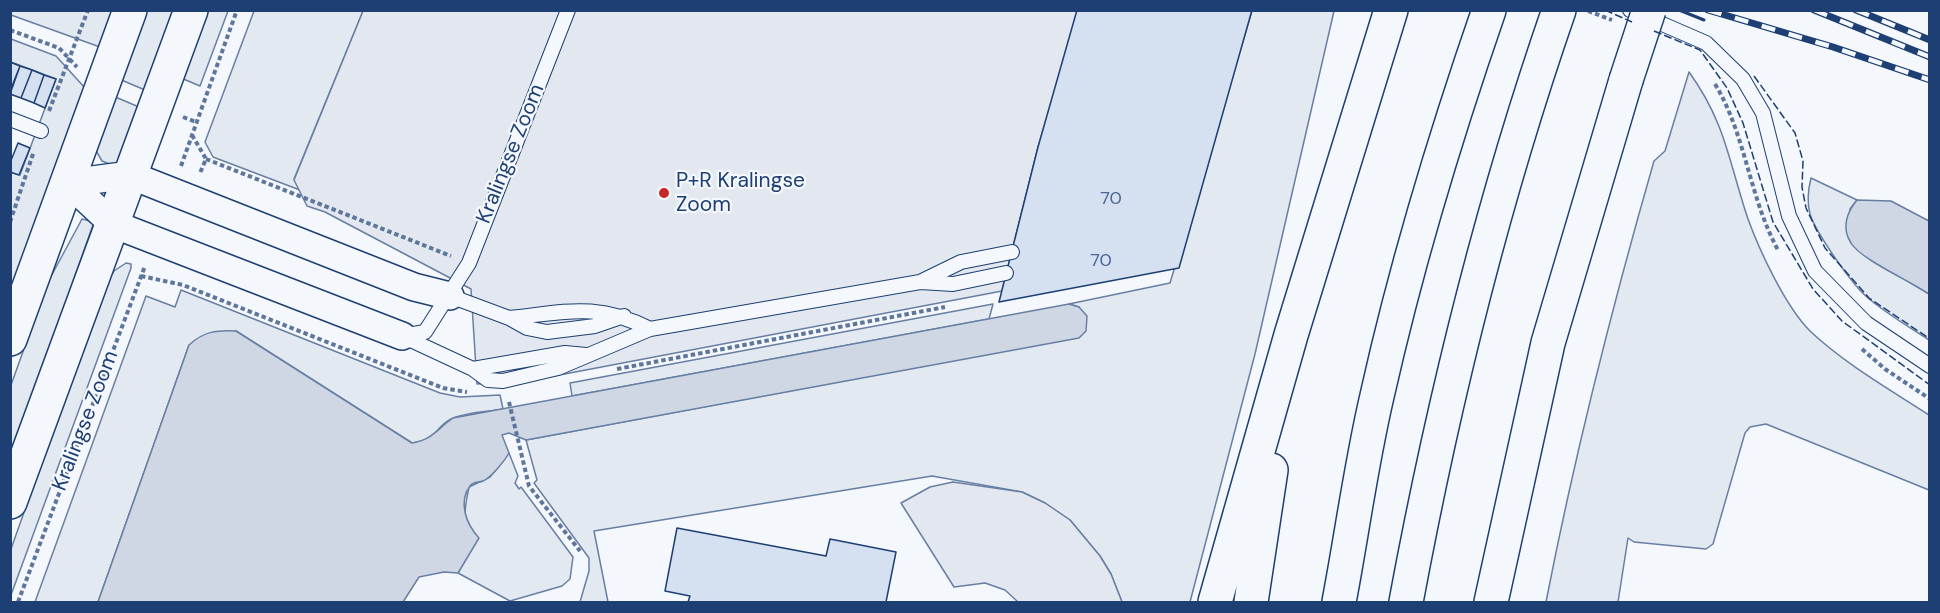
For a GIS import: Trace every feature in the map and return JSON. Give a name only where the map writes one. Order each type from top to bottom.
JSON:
[{"type":"main road","points":[[10,339],[69,183],[130,10]]},
{"type":"main road","name":"Kralingse Zoom","points":[[10,502],[190,10]]},
{"type":"main road","points":[[1339,603],[1376,398],[1399,304],[1489,10]]},
{"type":"main road","points":[[1406,603],[1444,411],[1491,235],[1543,58],[1560,10]]},
{"type":"main road","points":[[1491,603],[1548,343],[1649,10]]},
{"type":"main road","points":[[1215,603],[1291,335],[1390,14]]},
{"type":"main road","points":[[1251,603],[1291,335]]},
{"type":"street","points":[[69,183],[130,175],[414,286],[450,296]]},
{"type":"street","points":[[69,183],[113,224],[402,336]]},
{"type":"lane","name":"Kralingse Zoom","points":[[402,336],[425,332],[450,296],[469,262],[568,10]]},
{"type":"lane","points":[[1630,10],[1707,43],[1743,79],[1763,112],[1789,216],[1815,271],[1866,323],[1929,366]]},
{"type":"lane","points":[[10,119],[41,131]]},
{"type":"lane","points":[[920,282],[961,262],[1012,252]]},
{"type":"lane","points":[[402,336],[473,369],[565,353],[588,355],[650,329],[920,282],[952,284],[1006,273]]},
{"type":"lane","points":[[450,296],[509,318],[527,328],[547,332],[595,326],[624,316],[650,329]]},
{"type":"path","points":[[173,191],[237,10]]},
{"type":"path","points":[[10,30],[60,48],[69,59]]},
{"type":"path","points":[[206,159],[469,262]]},
{"type":"path","name":"Kralingse Zoom","points":[[18,603],[154,240]]},
{"type":"path","points":[[508,397],[529,486],[579,551]]},
{"type":"shaded area","points":[[10,11],[114,11],[100,47],[11,15]]},
{"type":"shaded area","points":[[144,11],[174,11],[145,90],[119,79]]},
{"type":"shaded area","points":[[198,11],[228,11],[200,86],[174,75]]},
{"type":"shaded area","points":[[254,11],[363,11],[294,179],[313,195],[213,157],[205,142]]},
{"type":"shaded area","name":"P+R Kralingse Zoom","points":[[363,11],[1079,11],[1038,147],[1002,291],[533,380],[477,384],[471,289],[325,212],[307,206],[294,180]]},
{"type":"shaded area","points":[[1252,11],[1334,11],[1255,354],[1190,602],[1122,602],[1111,574],[1100,556],[1070,520],[1045,503],[1022,492],[932,476],[594,531],[608,602],[580,602],[589,571],[589,558],[534,483],[537,480],[526,440],[1079,337],[1079,307],[1069,304],[1170,283]]},
{"type":"shaded area","points":[[11,39],[56,56],[85,88],[11,290],[11,172],[20,175],[56,79],[11,62]]},
{"type":"shaded area","points":[[1689,72],[1719,126],[1753,232],[1774,278],[1801,321],[1838,354],[1929,415],[1929,490],[1766,424],[1750,427],[1745,433],[1713,544],[1706,549],[1634,542],[1628,538],[1618,602],[1546,602],[1582,435],[1623,271],[1654,161],[1665,151]]},
{"type":"shaded area","points":[[113,96],[139,107],[117,167],[102,161],[95,149]]},
{"type":"shaded area","points":[[1811,178],[1857,200],[1850,209],[1851,243],[1871,259],[1929,294],[1929,340],[1868,298],[1845,271],[1819,233],[1810,214],[1808,196]]},
{"type":"shaded area","points":[[1857,200],[1891,201],[1929,221],[1929,294],[1875,263],[1851,243],[1846,232],[1846,220]]},
{"type":"shaded area","points":[[82,219],[94,222],[11,458],[11,385],[48,282]]},
{"type":"shaded area","points":[[126,263],[131,264],[131,268],[11,595],[11,549],[105,284],[114,271]]},
{"type":"shaded area","points":[[181,290],[440,393],[460,397],[500,395],[503,409],[451,419],[427,439],[412,443],[236,331],[189,345],[98,602],[35,602],[146,296],[175,307]]},
{"type":"shaded area","points":[[993,304],[989,319],[572,396],[570,383]]},
{"type":"shaded area","points":[[1069,304],[1079,307],[1087,316],[1086,331],[1079,338],[526,440],[509,433],[502,435],[509,453],[490,476],[472,484],[466,492],[465,513],[470,526],[479,538],[458,573],[444,572],[419,577],[403,602],[98,602],[189,345],[211,332],[236,331],[412,443],[430,437],[453,418]]},
{"type":"shaded area","points":[[509,453],[518,476],[515,483],[519,489],[521,487],[573,557],[570,579],[562,586],[510,601],[458,573],[478,538],[466,520],[469,487],[490,477]]},
{"type":"shaded area","points":[[953,482],[1022,492],[1045,503],[1070,520],[1100,556],[1111,574],[1122,602],[1018,602],[1005,590],[985,583],[954,587],[901,503],[930,487]]},
{"type":"building","points":[[1077,10],[1252,10],[1179,268],[999,302],[1038,147]]},
{"type":"building","points":[[10,62],[20,66],[10,91]]},
{"type":"building","points":[[20,66],[32,70],[21,98],[10,94]]},
{"type":"building","points":[[32,70],[44,75],[34,103],[21,98]]},
{"type":"building","points":[[44,75],[56,79],[45,108],[34,103]]},
{"type":"building","points":[[18,143],[30,148],[19,175],[10,172],[10,163]]},
{"type":"building","points":[[677,528],[826,556],[830,539],[896,552],[886,602],[688,602],[690,596],[665,591]]},
{"type":"railway","points":[[1708,10],[1833,47],[1930,80]]},
{"type":"railway","points":[[1814,10],[1930,57]]},
{"type":"railway","points":[[1856,10],[1930,40]]},
{"type":"fence","points":[[1605,10],[1632,22]]},
{"type":"fence","points":[[1654,31],[1700,50],[1727,88],[1743,123],[1773,222],[1813,289],[1842,321],[1930,385]]},
{"type":"fence","points":[[1754,76],[1795,133],[1803,161],[1802,187],[1806,208],[1825,248],[1869,298],[1930,339]]},
{"type":"wall","points":[[1679,10],[1704,20]]},
{"type":"place","name":"P+R Kralingse Zoom","points":[[664,193]]}]
